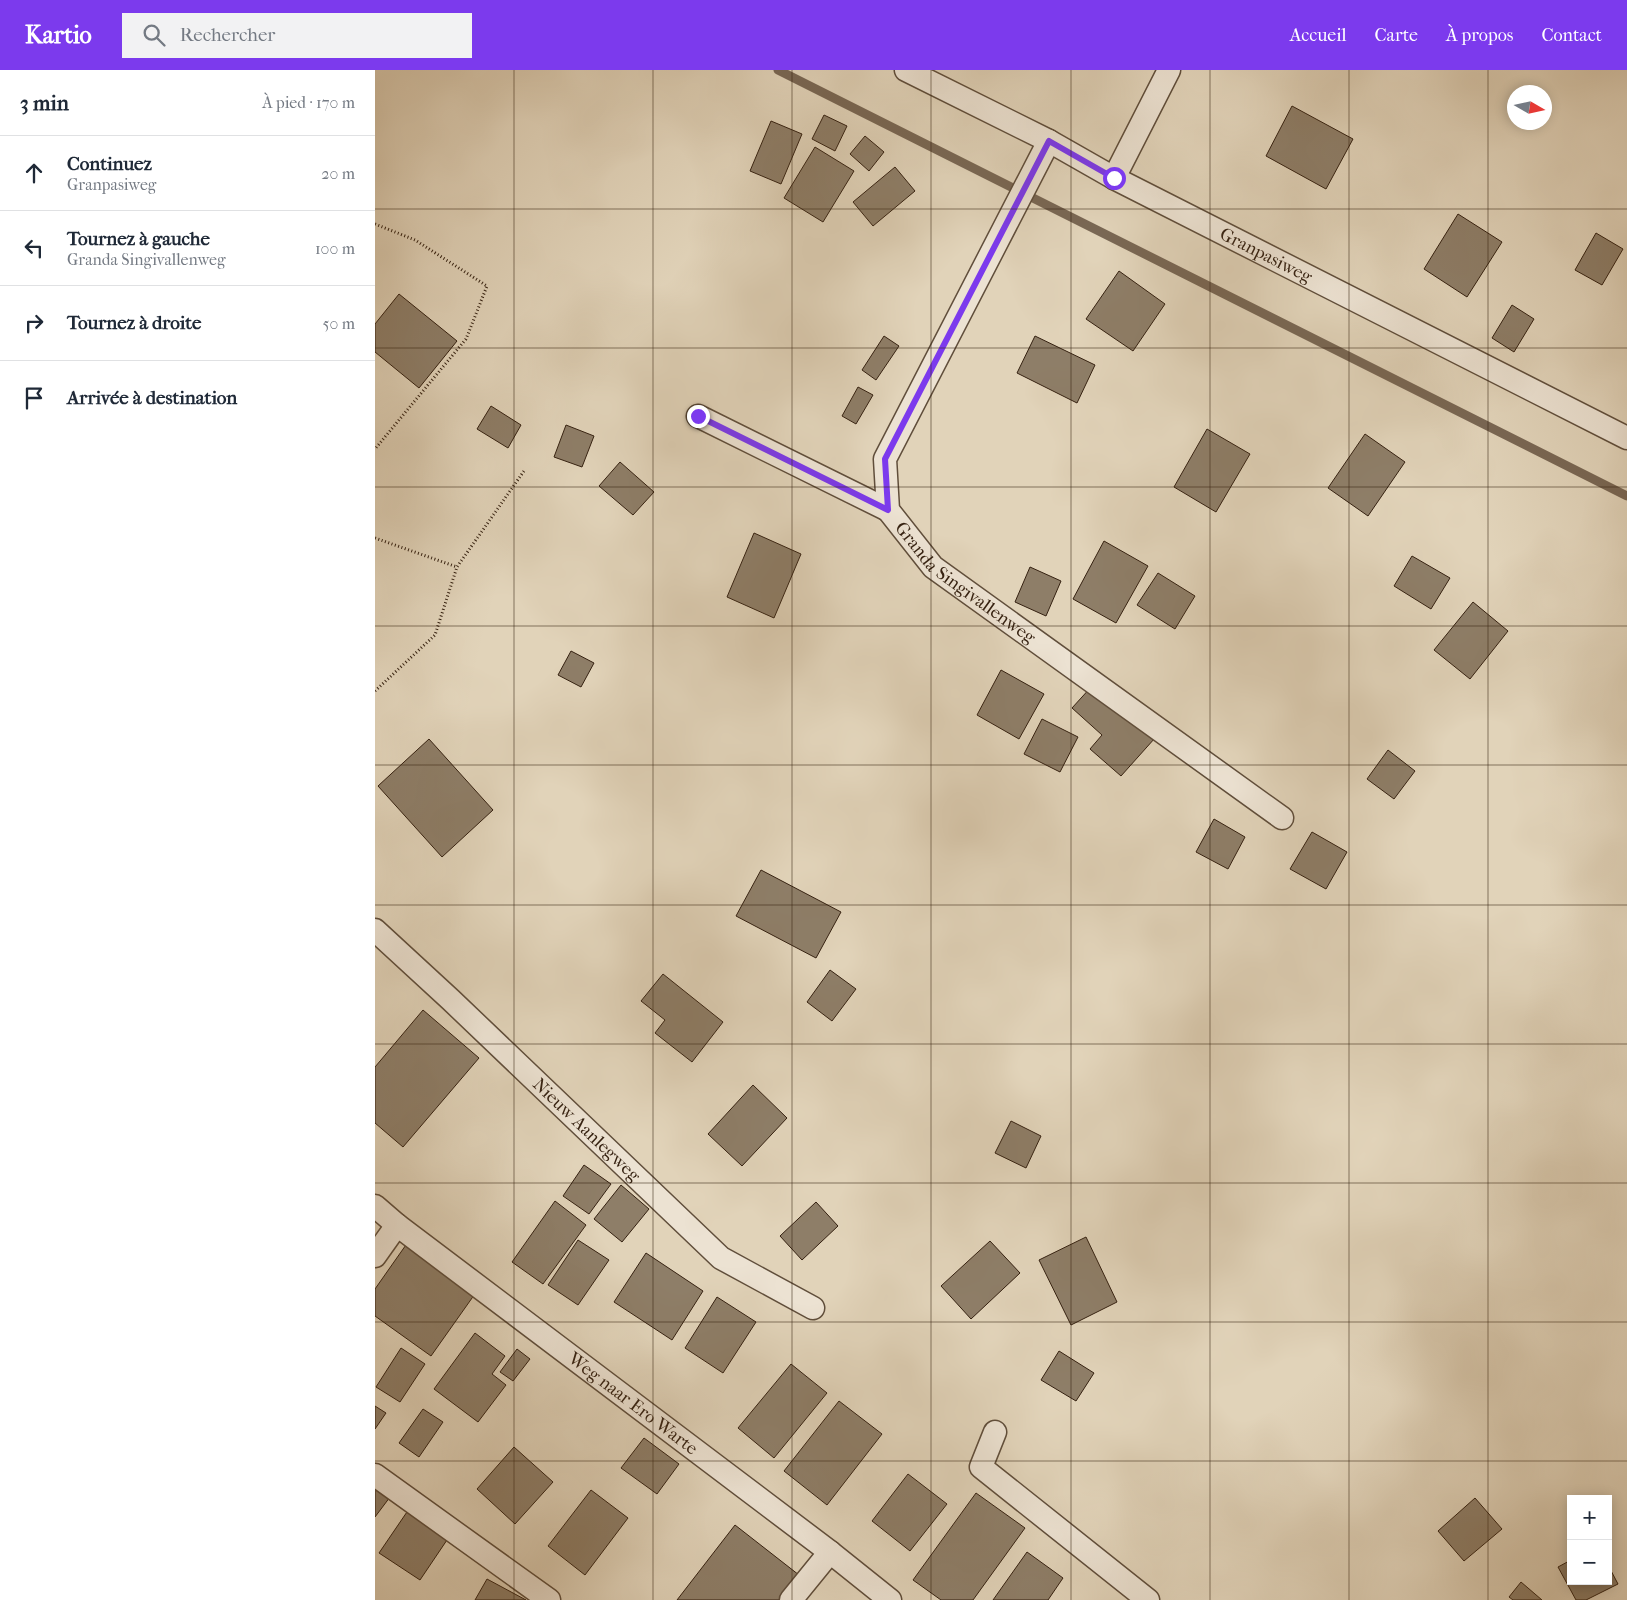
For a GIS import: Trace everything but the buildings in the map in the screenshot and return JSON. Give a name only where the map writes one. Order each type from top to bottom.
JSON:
[{"type":"street","name":"Granpasiweg","points":[[906,70],[1049,141],[1114,178],[1627,438]]},
{"type":"street","points":[[1114,178],[1169,70]]},
{"type":"street","name":"Granda Singivallenweg","points":[[1049,141],[885,459],[888,510],[933,567],[1282,818]]},
{"type":"street","points":[[698,416],[888,510]]},
{"type":"street","name":"Nieuw Aanlegweg","points":[[375,930],[721,1258],[813,1308]]},
{"type":"street","name":"Weg naar Ero Warte","points":[[375,1206],[397,1225],[830,1552],[890,1600]]},
{"type":"street","points":[[375,1256],[397,1225]]},
{"type":"street","points":[[995,1432],[981,1467],[1148,1600]]},
{"type":"street","points":[[375,1474],[549,1600]]},
{"type":"street","points":[[791,1600],[830,1552]]},
{"type":"path","points":[[375,224],[415,240],[487,286],[466,339],[375,449]]},
{"type":"path","points":[[375,691],[435,635],[457,567],[524,471]]},
{"type":"path","points":[[375,538],[457,567]]},
{"type":"waterway","points":[[778,70],[1627,496]]},
{"type":"route","points":[[698,416],[888,510],[885,459],[1049,141],[1114,178]]}]
